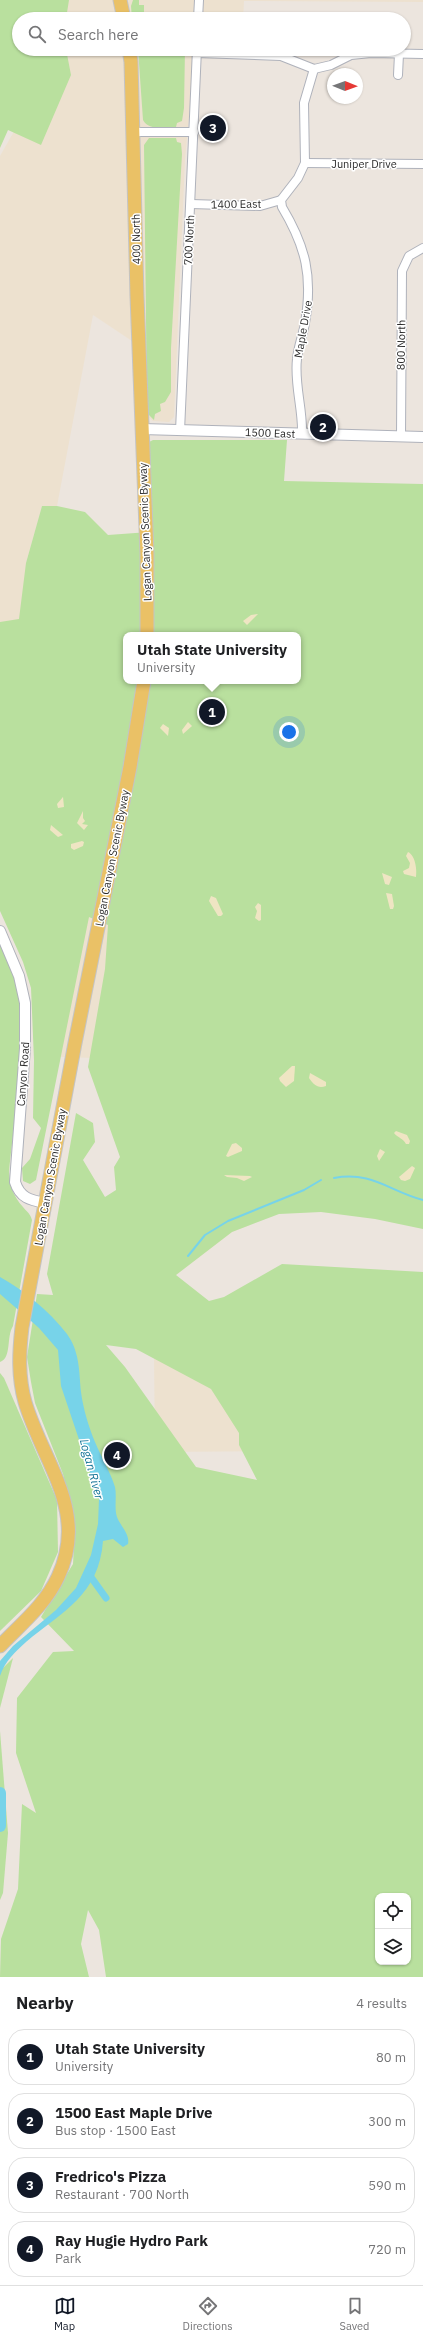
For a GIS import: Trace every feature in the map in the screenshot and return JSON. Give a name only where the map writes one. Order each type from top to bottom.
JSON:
[{"type":"main road","points":[[120,0],[123,12]]},
{"type":"main road","name":"400 North","points":[[129,56],[142,429]]},
{"type":"main road","name":"Logan Canyon Scenic Byway","points":[[142,429],[147,554],[147,632]]},
{"type":"main road","name":"Logan Canyon Scenic Byway","points":[[0,1646],[37,1609],[58,1578],[67,1555],[68,1515],[62,1488],[32,1419],[20,1380],[19,1355],[22,1327],[29,1289],[130,767],[144,684]]},
{"type":"street","points":[[198,12],[199,0]]},
{"type":"street","points":[[411,54],[423,54]]},
{"type":"street","name":"700 North","points":[[180,431],[197,56]]},
{"type":"street","points":[[281,56],[314,69],[331,65],[351,56]]},
{"type":"street","points":[[398,75],[399,56]]},
{"type":"street","points":[[281,200],[298,178],[305,163],[304,103],[314,69]]},
{"type":"street","points":[[133,132],[194,132]]},
{"type":"street","name":"Juniper Drive","points":[[305,163],[423,164]]},
{"type":"street","name":"1400 East","points":[[191,204],[260,206],[281,200]]},
{"type":"street","name":"Maple Drive","points":[[281,200],[282,207],[304,251],[310,279],[308,306],[297,358],[297,383],[302,410],[302,434]]},
{"type":"street","name":"800 North","points":[[400,437],[402,271],[409,256],[423,248]]},
{"type":"street","name":"1500 East","points":[[142,429],[423,437]]},
{"type":"street","name":"Canyon Road","points":[[0,931],[19,976],[25,1003],[25,1048],[15,1182],[20,1194],[26,1198],[45,1203]]},
{"type":"shaded area","points":[[61,0],[423,0],[423,2],[244,1],[243,12],[64,12]]},
{"type":"shaded area","points":[[57,56],[193,56],[185,160],[174,417],[169,422],[153,421],[147,416],[144,349],[93,315],[57,506],[42,506],[26,563],[423,636],[250,1225],[232,1232],[176,1275],[191,1318],[423,1450],[155,1452],[151,1060],[36,1056],[20,789],[0,788],[0,156]]},
{"type":"green space","points":[[0,0],[69,0],[67,12],[12,12],[12,56],[67,56],[71,75],[41,145],[8,130],[0,148]]},
{"type":"green space","points":[[133,0],[139,0],[139,5],[144,5],[144,12],[131,12],[131,6]]},
{"type":"green space","points":[[138,56],[185,56],[184,108],[182,121],[177,123],[176,127],[162,128],[149,126],[143,120]]},
{"type":"green space","points":[[149,138],[176,138],[177,142],[181,143],[182,154],[171,348],[171,392],[165,402],[160,404],[161,411],[155,414],[154,420],[149,415],[147,405],[144,145]]},
{"type":"green space","points":[[153,440],[287,440],[284,481],[423,484],[423,1229],[375,1219],[321,1212],[279,1214],[232,1232],[176,1275],[209,1301],[224,1297],[282,1264],[423,1272],[423,1977],[106,1977],[99,1930],[88,1910],[81,1944],[89,1977],[0,1977],[1,1939],[18,1889],[22,1804],[36,1813],[16,1753],[17,1698],[53,1652],[74,1651],[41,1617],[73,1564],[75,1528],[63,1474],[35,1403],[27,1357],[37,1294],[53,1295],[47,1274],[76,1113],[93,1123],[95,1142],[83,1160],[105,1197],[116,1190],[114,1167],[120,1157],[88,1067],[105,969],[108,925],[89,917],[36,1180],[30,1184],[23,1181],[22,1168],[30,1159],[41,1128],[33,1118],[34,1060],[31,988],[23,962],[0,911],[0,622],[19,619],[26,563],[42,506],[57,506],[85,512],[108,535],[149,532],[149,442]],"holes":[[[106,1345],[136,1349],[211,1389],[239,1433],[239,1445],[257,1480],[196,1467],[125,1367]]]},
{"type":"green space","points":[[0,938],[17,984],[22,1027],[17,1102],[9,1177],[14,1195],[32,1220],[8,1352],[4,1360],[0,1362]]},
{"type":"green space","points":[[0,1373],[4,1378],[57,1500],[58,1552],[41,1591],[0,1631]]},
{"type":"green space","points":[[13,1658],[0,1708],[0,1671]]},
{"type":"green space","points":[[0,1731],[8,1833],[3,1893],[0,1900]]},
{"type":"sand","points":[[258,614],[247,625],[243,621],[251,615]]},
{"type":"sand","points":[[188,722],[192,726],[183,734],[182,730]]},
{"type":"sand","points":[[163,724],[169,728],[168,736],[160,728]]},
{"type":"sand","points":[[63,797],[64,807],[58,808],[57,804]]},
{"type":"sand","points":[[83,811],[83,818],[85,821],[82,824],[88,825],[84,830],[77,823]]},
{"type":"sand","points":[[51,825],[63,835],[58,837],[50,830]]},
{"type":"sand","points":[[82,841],[84,842],[83,846],[74,850],[71,848],[71,844]]},
{"type":"sand","points":[[408,852],[414,860],[416,877],[404,874],[403,871],[409,868],[410,863],[406,856]]},
{"type":"sand","points":[[382,873],[392,877],[389,885],[385,884]]},
{"type":"sand","points":[[386,893],[392,894],[393,909],[390,909]]},
{"type":"sand","points":[[211,896],[216,898],[223,914],[221,916],[218,916],[209,901]]},
{"type":"sand","points":[[258,903],[261,905],[261,920],[259,921],[255,918],[257,911],[255,907]]},
{"type":"sand","points":[[292,1066],[295,1066],[294,1081],[286,1087],[279,1078]]},
{"type":"sand","points":[[310,1073],[326,1082],[326,1086],[318,1087],[314,1084],[309,1078]]},
{"type":"sand","points":[[396,1131],[407,1135],[410,1141],[409,1144],[406,1144],[394,1133]]},
{"type":"sand","points":[[236,1143],[242,1148],[242,1151],[228,1157],[226,1156],[232,1144]]},
{"type":"sand","points":[[380,1149],[385,1152],[379,1161],[377,1156]]},
{"type":"sand","points":[[412,1166],[415,1168],[410,1179],[405,1181],[401,1180],[399,1177]]},
{"type":"sand","points":[[224,1175],[250,1176],[252,1177],[244,1181]]},
{"type":"water","points":[[0,1277],[27,1295],[44,1310],[67,1334],[71,1341],[77,1355],[86,1418],[115,1487],[117,1517],[128,1537],[128,1544],[123,1547],[113,1539],[103,1541],[100,1560],[87,1589],[66,1611],[14,1653],[0,1676],[0,1661],[13,1646],[56,1610],[76,1588],[91,1555],[98,1524],[99,1499],[61,1386],[58,1350],[39,1328],[0,1294]]},
{"type":"waterway","points":[[334,1178],[359,1177],[380,1183],[423,1200]]},
{"type":"waterway","points":[[188,1256],[205,1235],[228,1221],[304,1190],[321,1180]]},
{"type":"waterway","points":[[88,1573],[106,1598]]},
{"type":"waterway","name":"Logan River","points":[[0,1793],[0,1826]]},
{"type":"place","name":"Fredrico's Pizza","points":[[213,128]]},
{"type":"place","name":"1500 East Maple Drive","points":[[323,427]]},
{"type":"place","name":"Utah State University","points":[[212,712]]},
{"type":"place","name":"Ray Hugie Hydro Park","points":[[117,1455]]}]
